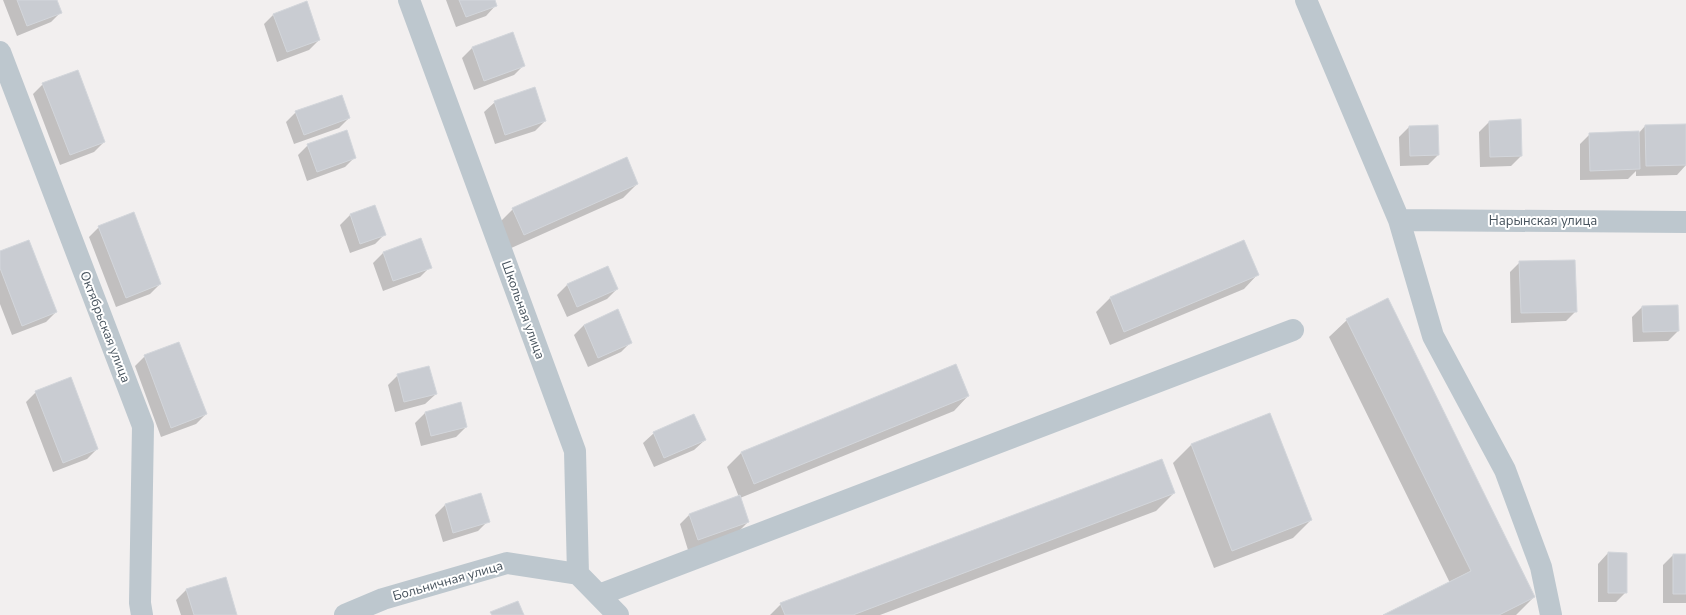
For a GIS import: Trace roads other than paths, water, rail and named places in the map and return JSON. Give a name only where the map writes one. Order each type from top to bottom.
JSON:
[{"type":"street","name":"Школьная улица","points":[[410,0],[575,451],[578,574]]},
{"type":"street","points":[[1306,0],[1399,220],[1433,336],[1505,470],[1542,567],[1551,615]]},
{"type":"street","name":"Октябрьская улица","points":[[0,52],[143,426],[140,603],[142,615]]},
{"type":"street","name":"Нарынская улица","points":[[1399,220],[1686,222]]},
{"type":"street","points":[[599,595],[1293,330]]},
{"type":"street","name":"Больничная улица","points":[[345,615],[382,599],[507,563],[578,574]]},
{"type":"street","points":[[578,574],[618,615]]}]
